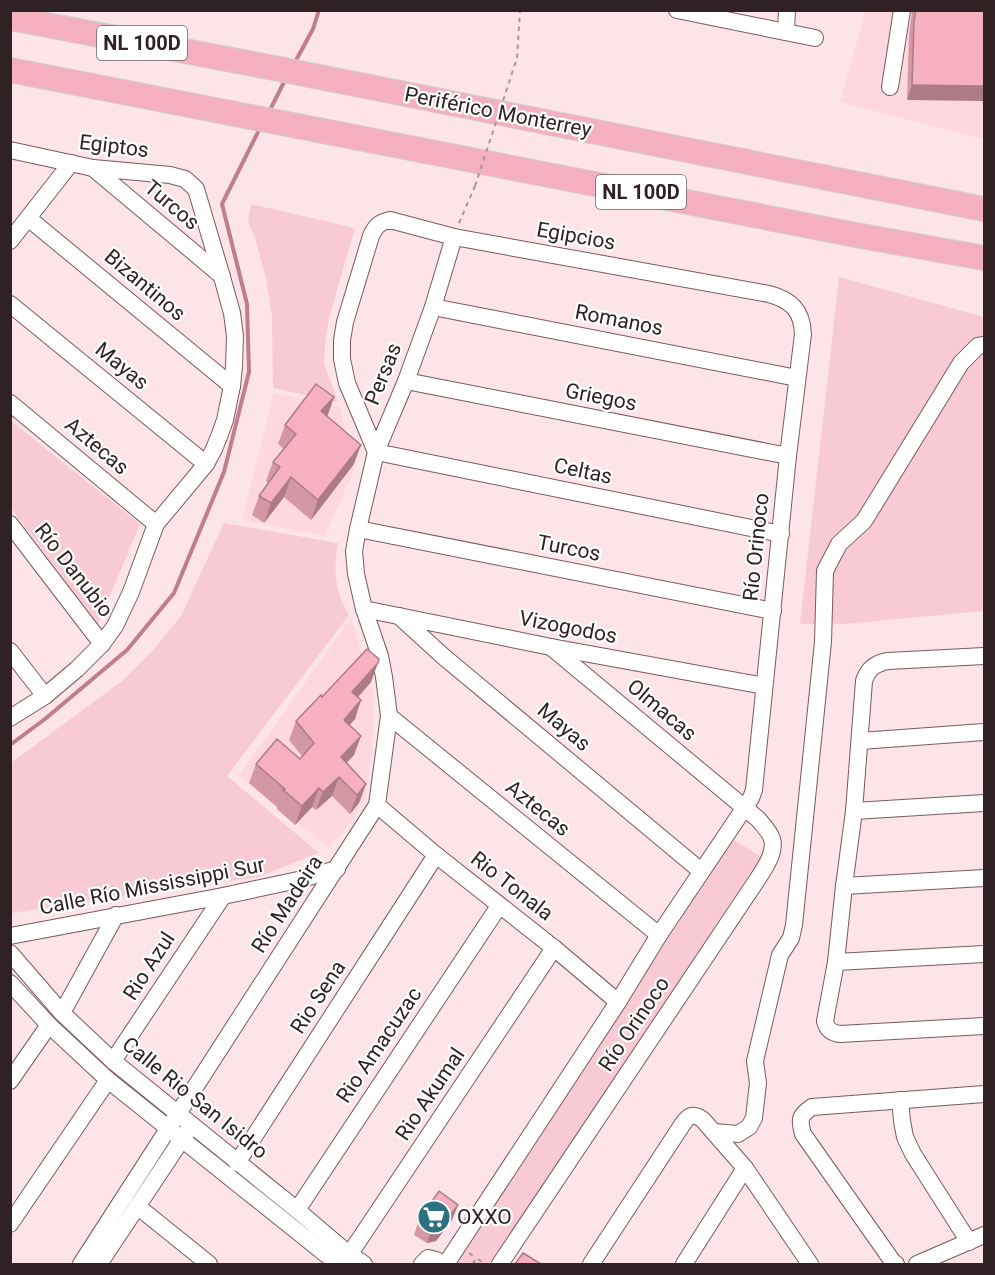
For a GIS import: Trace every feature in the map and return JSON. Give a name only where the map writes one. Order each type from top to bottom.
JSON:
[{"type":"highway","name":"Periférico Monterrey","points":[[10,18],[984,209]]},
{"type":"highway","name":"NL 100D","points":[[10,70],[984,258]]},
{"type":"street","points":[[677,10],[815,38]]},
{"type":"street","points":[[786,32],[787,10]]},
{"type":"street","points":[[890,87],[902,10]]},
{"type":"street","name":"Egiptos","points":[[10,150],[93,168],[178,177],[196,189],[232,313],[235,336],[232,386],[225,420],[214,449],[206,464],[156,524],[131,592],[115,626],[102,644],[77,669],[45,696],[10,718]]},
{"type":"street","points":[[10,241],[71,163]]},
{"type":"street","name":"Turcos","points":[[93,168],[222,277]]},
{"type":"street","name":"Bizantinos","points":[[28,218],[232,386]]},
{"type":"street","name":"Egipcios","points":[[376,452],[347,383],[342,359],[342,340],[345,322],[371,236],[375,228],[383,221],[390,220],[454,237],[781,298]]},
{"type":"street","name":"Persas","points":[[358,529],[376,452],[406,381],[433,307],[454,237]]},
{"type":"street","name":"Río Orinoco","points":[[444,1264],[618,1002],[659,934],[751,798],[754,790],[788,456],[803,334],[802,322],[793,306],[781,298]]},
{"type":"street","name":"Mayas","points":[[10,304],[206,464]]},
{"type":"street","name":"Romanos","points":[[433,307],[797,378]]},
{"type":"street","points":[[714,1132],[738,1134],[749,1127],[754,1118],[758,1083],[755,1061],[780,955],[791,938],[794,925],[823,642],[825,571],[839,544],[864,521],[961,363],[978,346],[984,345]]},
{"type":"street","name":"Griegos","points":[[406,381],[788,456]]},
{"type":"street","name":"Aztecas","points":[[10,403],[156,524]]},
{"type":"street","name":"Celtas","points":[[376,452],[781,534]]},
{"type":"street","name":"Río Danubio","points":[[10,524],[102,644]]},
{"type":"street","name":"Turcos","points":[[358,529],[772,611]]},
{"type":"street","name":"Río Madeira","points":[[99,1264],[112,1230],[173,1121],[377,805],[389,716],[380,656],[364,609],[356,574],[354,550],[358,529]]},
{"type":"street","name":"Vizogodos","points":[[364,609],[551,647],[764,686]]},
{"type":"street","name":"Mayas","points":[[399,616],[444,657],[701,871]]},
{"type":"street","name":"Olmacas","points":[[551,647],[744,807]]},
{"type":"street","points":[[10,651],[45,696]]},
{"type":"street","points":[[984,656],[888,660],[872,666],[866,674],[854,811],[836,962],[825,1021],[826,1026],[833,1033],[840,1034],[984,1026]]},
{"type":"street","name":"Aztecas","points":[[389,716],[659,934]]},
{"type":"street","points":[[860,741],[984,732]]},
{"type":"street","points":[[854,811],[984,804]]},
{"type":"street","name":"Rio Tonala","points":[[377,805],[618,1002]]},
{"type":"street","name":"Río Orinoco","points":[[500,1264],[767,863],[772,849],[772,840],[758,819],[744,807]]},
{"type":"street","name":"Rio Sena","points":[[237,1162],[436,855]]},
{"type":"street","name":"Calle Río Mississippi Sur","points":[[10,936],[223,896],[337,869]]},
{"type":"street","points":[[844,886],[984,878]]},
{"type":"street","name":"Rio Azul","points":[[113,1061],[223,896]]},
{"type":"street","name":"Rio Amacuzac","points":[[297,1210],[499,906]]},
{"type":"street","points":[[62,1013],[116,915]]},
{"type":"street","name":"Rio Akumal","points":[[349,1262],[554,948]]},
{"type":"street","name":"Calle Rio San Isidro","points":[[10,952],[62,1013],[173,1121]]},
{"type":"street","points":[[836,962],[984,954]]},
{"type":"street","name":"Calle Rio San Isidro","points":[[10,983],[49,1025],[108,1080],[173,1121],[349,1262]]},
{"type":"street","points":[[10,1082],[49,1025]]},
{"type":"street","points":[[10,1224],[108,1080]]},
{"type":"street","points":[[896,1264],[804,1134],[800,1123],[803,1113],[812,1107],[900,1100],[983,1099]]},
{"type":"street","points":[[900,1100],[905,1137],[914,1154],[977,1239],[917,1264]]},
{"type":"street","points":[[591,1264],[688,1117],[692,1115],[698,1116],[745,1168],[810,1264]]},
{"type":"street","name":"Río Madeira","points":[[81,1264],[137,1206],[187,1132]]},
{"type":"street","name":"Calle Rio San Isidro","points":[[187,1132],[237,1162],[297,1210],[349,1262]]},
{"type":"street","points":[[684,1264],[745,1168]]},
{"type":"street","points":[[137,1206],[209,1264]]},
{"type":"street","points":[[422,1264],[428,1258],[444,1264]]},
{"type":"path","points":[[454,237],[475,186],[517,58],[520,10]]},
{"type":"path","points":[[473,1264],[476,1258],[486,1264]]},
{"type":"shaded area","points":[[866,11],[984,11],[984,139],[840,102]]},
{"type":"shaded area","points":[[251,204],[355,228],[329,318],[325,344],[324,363],[338,402],[273,388],[272,316],[266,278],[248,221]]},
{"type":"shaded area","points":[[839,277],[984,317],[984,611],[844,624],[800,624]]},
{"type":"shaded area","points":[[274,393],[340,407],[354,470],[325,536],[242,520]]},
{"type":"shaded area","points":[[11,421],[140,524],[98,624],[11,508]]},
{"type":"shaded area","points":[[224,523],[338,543],[336,580],[349,615],[227,776],[319,853],[258,877],[11,913],[11,763],[122,681],[153,650],[181,616]]},
{"type":"shaded area","points":[[351,618],[374,693],[372,749],[366,795],[353,820],[329,848],[239,776]]},
{"type":"shaded area","points":[[733,839],[761,857],[491,1264],[455,1264]]},
{"type":"building","points":[[916,10],[984,10],[984,86],[912,85]]},
{"type":"building","points":[[316,384],[334,397],[321,411],[361,445],[318,500],[291,477],[271,503],[259,496],[280,467],[273,462],[296,434],[285,425]]},
{"type":"building","points":[[367,649],[379,659],[378,663],[352,692],[361,700],[344,720],[361,736],[341,757],[366,784],[357,795],[339,777],[323,792],[319,788],[302,806],[256,764],[277,739],[300,759],[314,743],[296,721]]},
{"type":"building","points":[[439,1191],[458,1205],[441,1227],[432,1228],[419,1220]]},
{"type":"building","points":[[523,1253],[541,1264],[515,1264]]},
{"type":"waterway","points":[[294,64],[313,29],[319,10]]},
{"type":"waterway","points":[[269,112],[286,78]]},
{"type":"waterway","points":[[10,745],[45,719],[127,650],[174,593],[224,472],[249,372],[247,304],[222,204],[261,126]]},
{"type":"place","name":"OXXO","points":[[434,1217]]}]
